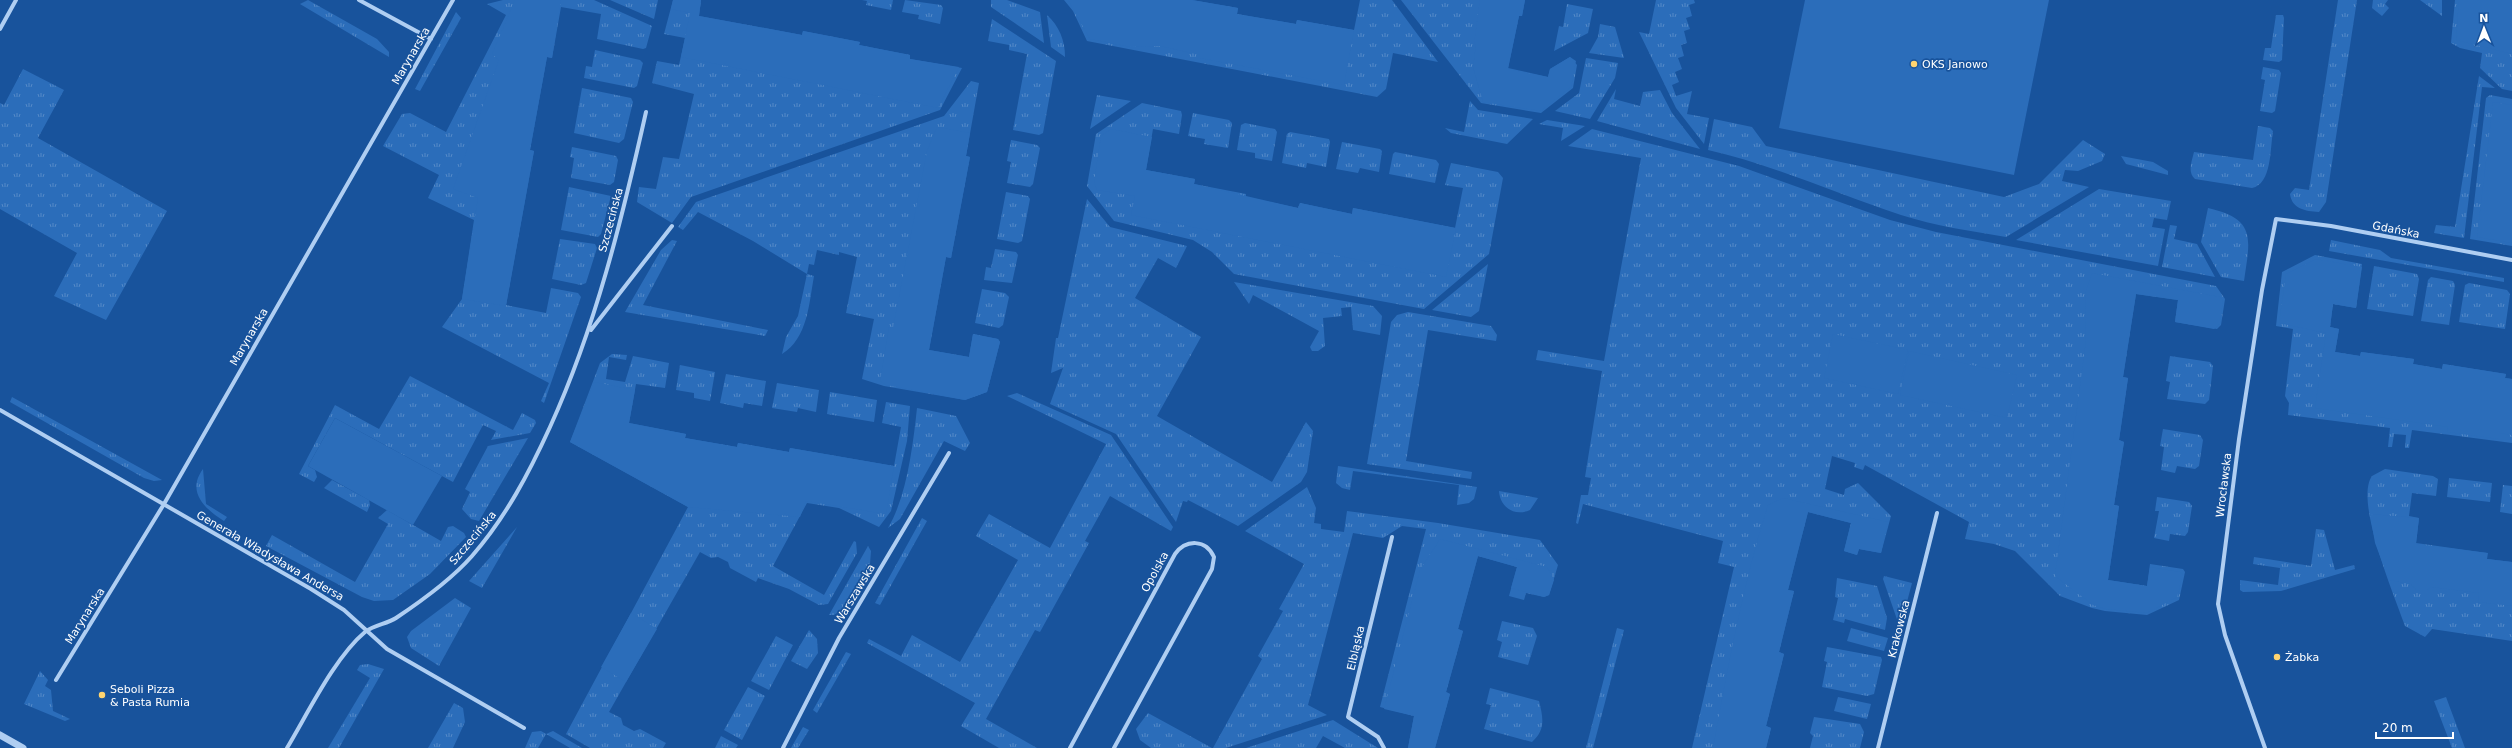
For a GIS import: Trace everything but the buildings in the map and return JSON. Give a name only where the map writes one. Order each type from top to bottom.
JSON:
[{"type":"street","points":[[0,29],[16,0]]},
{"type":"street","points":[[359,0],[431,39]]},
{"type":"street","name":"Marynarska","points":[[56,680],[164,504],[453,0]]},
{"type":"street","name":"Szczecińska","points":[[287,748],[345,653],[366,631],[394,619],[449,578],[472,556],[505,513],[534,464],[565,394],[589,332],[627,197],[646,112]]},
{"type":"street","name":"Gdańska","points":[[2276,219],[2331,226],[2512,260]]},
{"type":"street","name":"Wrocławska","points":[[2265,748],[2225,635],[2218,604],[2242,424],[2262,290],[2276,219]]},
{"type":"street","name":"Szczecińska","points":[[589,332],[672,226]]},
{"type":"street","name":"Generała Władysława Andersa","points":[[0,410],[311,589],[344,610],[387,649],[524,728]]},
{"type":"street","name":"Warszawska","points":[[783,748],[839,638],[949,453]]},
{"type":"street","name":"Krakowska","points":[[1878,748],[1936,513]]},
{"type":"street","name":"Elbląska","points":[[1384,748],[1378,737],[1348,717],[1392,537]]},
{"type":"street","name":"Opolska","points":[[1070,748],[1175,554],[1180,548],[1188,544],[1197,542],[1205,545],[1214,557],[1212,569],[1114,748]]},
{"type":"street","points":[[0,735],[23,748]]},
{"type":"green space","points":[[308,0],[377,39],[389,52],[389,57],[300,4]]},
{"type":"green space","points":[[503,0],[594,0],[652,26],[646,48],[643,49],[597,39],[601,14],[561,7],[552,58],[547,57],[530,150],[534,151],[506,305],[546,313],[551,288],[578,293],[581,297],[544,403],[541,401],[549,383],[442,327],[462,299],[474,220],[428,198],[439,175],[383,146],[402,114],[410,113],[446,132],[506,15],[487,4]]},
{"type":"green space","points":[[515,0],[561,0],[552,58],[547,57],[530,150],[534,151],[506,306],[462,299],[478,198],[453,189],[499,60],[492,54]]},
{"type":"green space","points":[[610,0],[658,0],[654,19]]},
{"type":"green space","points":[[673,0],[701,0],[699,16],[802,35],[803,31],[860,42],[859,45],[910,55],[910,59],[962,68],[940,110],[691,197],[672,223],[637,202],[639,187],[656,189],[663,157],[679,159],[694,94],[652,83],[657,61],[679,65],[685,38],[664,34]]},
{"type":"green space","points":[[673,0],[701,0],[699,16],[802,35],[803,31],[860,42],[859,45],[910,55],[910,59],[959,67],[938,108],[681,57],[690,13],[671,9]]},
{"type":"green space","points":[[862,0],[893,0],[891,10],[866,5],[867,1]]},
{"type":"green space","points":[[905,0],[941,5],[943,8],[940,24],[918,19],[919,15],[902,12]]},
{"type":"green space","points":[[991,0],[1007,0],[1040,12],[1044,43],[991,7]]},
{"type":"green space","points":[[1064,0],[1192,0],[1238,8],[1237,14],[1296,24],[1297,20],[1354,30],[1360,0],[1392,0],[1438,62],[1393,53],[1386,89],[1377,97],[1087,41],[1073,11]]},
{"type":"green space","points":[[1068,0],[1192,0],[1238,8],[1237,14],[1296,24],[1297,20],[1354,30],[1344,85],[1200,58],[1200,55],[1160,46],[1131,47],[1090,39]]},
{"type":"green space","points":[[1401,0],[1525,0],[1522,16],[1519,16],[1508,68],[1548,77],[1550,69],[1570,57],[1577,65],[1573,88],[1541,113],[1481,103]]},
{"type":"green space","points":[[1480,0],[1525,0],[1522,16],[1519,16],[1508,69],[1548,77],[1550,69],[1570,57],[1576,61],[1571,87],[1541,111],[1483,102],[1473,67],[1476,45],[1474,43]]},
{"type":"green space","points":[[1656,0],[1694,0],[1695,3],[1689,5],[1692,16],[1686,18],[1690,29],[1684,31],[1687,43],[1681,45],[1684,56],[1678,58],[1682,69],[1675,72],[1679,82],[1672,85],[1676,96],[1692,91],[1687,114],[1709,118],[1704,144],[1676,108],[1639,32],[1649,34]]},
{"type":"green space","name":"OKS Janowo","points":[[1805,0],[2049,0],[2014,175],[1779,128]]},
{"type":"green space","points":[[2338,0],[2357,0],[2326,202],[2319,212],[2314,212],[2304,210],[2296,206],[2291,199],[2290,194],[2295,188],[2309,190]]},
{"type":"green space","points":[[2373,0],[2388,0],[2385,4],[2389,8],[2382,16],[2372,8]]},
{"type":"green space","points":[[2420,0],[2442,0],[2442,16]]},
{"type":"green space","points":[[2455,0],[2512,0],[2512,91],[2502,89],[2480,68],[2482,53],[2460,48],[2451,43]]},
{"type":"green space","points":[[2459,0],[2512,0],[2512,54],[2456,40]]},
{"type":"green space","points":[[1567,4],[1593,9],[1588,33],[1554,51],[1559,26],[1563,27]]},
{"type":"green space","points":[[456,12],[461,18],[420,91],[415,89]]},
{"type":"green space","points":[[1047,15],[1058,29],[1064,45],[1065,57],[1051,47]]},
{"type":"green space","points":[[2276,15],[2283,15],[2284,18],[2282,60],[2279,62],[2263,60],[2265,48],[2271,48]]},
{"type":"green space","points":[[992,19],[1056,61],[1043,133],[1039,135],[1013,130],[1027,54],[1009,50],[1009,45],[988,41]]},
{"type":"green space","points":[[1600,24],[1615,27],[1624,58],[1589,53],[1598,37]]},
{"type":"green space","points":[[595,50],[640,60],[643,63],[637,86],[634,88],[584,78],[586,66],[592,67]]},
{"type":"green space","points":[[1586,58],[1618,63],[1615,78],[1590,119],[1555,111],[1579,93]]},
{"type":"green space","points":[[2263,67],[2279,70],[2281,73],[2275,111],[2272,113],[2260,111],[2265,80],[2261,79]]},
{"type":"green space","points":[[23,69],[64,90],[38,138],[167,211],[106,320],[54,296],[77,253],[0,209],[0,103],[4,105]]},
{"type":"green space","points":[[2479,76],[2495,88],[2482,87],[2464,238],[2434,233],[2436,225],[2455,227]]},
{"type":"green space","points":[[971,81],[979,83],[966,156],[970,157],[951,258],[946,257],[929,350],[969,357],[973,334],[998,339],[1000,342],[987,392],[965,400],[884,386],[862,379],[874,319],[846,313],[857,257],[839,252],[839,255],[817,250],[814,265],[809,264],[807,274],[753,241],[698,212],[683,230],[678,227],[696,202],[944,116]]},
{"type":"green space","points":[[582,88],[631,98],[633,102],[624,139],[619,143],[574,133]]},
{"type":"green space","points":[[1616,89],[1614,99],[1640,106],[1643,92],[1660,90],[1672,113],[1700,149],[1597,121]]},
{"type":"green space","points":[[1097,95],[1131,101],[1090,129]]},
{"type":"green space","points":[[2490,95],[2512,99],[2512,246],[2470,239],[2486,98]]},
{"type":"green space","points":[[1470,101],[1478,110],[1533,119],[1507,144],[1451,133],[1445,128],[1464,132]]},
{"type":"green space","points":[[2493,102],[2512,105],[2512,243],[2477,237]]},
{"type":"green space","points":[[1142,103],[1181,111],[1182,115],[1179,134],[1153,129],[1146,170],[1195,179],[1194,184],[1246,194],[1246,197],[1298,208],[1300,203],[1352,214],[1353,208],[1455,228],[1463,188],[1445,185],[1451,163],[1498,172],[1503,178],[1489,254],[1424,309],[1234,274],[1212,252],[1193,240],[1114,221],[1087,186],[1096,134]]},
{"type":"green space","points":[[1193,113],[1229,120],[1232,123],[1228,148],[1204,144],[1205,139],[1188,136]]},
{"type":"green space","points":[[1714,119],[1752,127],[1766,146],[2004,197],[2039,184],[2083,140],[2105,154],[2102,161],[2078,171],[2065,170],[2062,181],[2089,187],[2006,237],[1953,228],[1914,219],[1781,172],[1733,156],[1708,150]]},
{"type":"green space","points":[[1547,120],[1585,126],[1561,141],[1563,128],[1539,124]]},
{"type":"green space","points":[[1245,123],[1275,129],[1277,132],[1272,161],[1255,158],[1255,153],[1237,150],[1241,125]]},
{"type":"green space","points":[[2258,126],[2270,128],[2273,131],[2267,173],[2259,185],[2252,188],[2195,179],[2191,173],[2194,152],[2253,160]]},
{"type":"green space","points":[[937,127],[970,133],[966,156],[970,157],[951,258],[946,257],[929,350],[969,357],[973,334],[998,339],[1000,342],[987,392],[965,400],[886,385],[880,381],[889,327],[893,328],[927,151]]},
{"type":"green space","points":[[1111,129],[1152,137],[1146,170],[1195,179],[1194,184],[1298,208],[1300,203],[1352,214],[1353,208],[1456,228],[1446,277],[1131,215],[1135,196],[1097,190],[1094,182],[1101,136]]},
{"type":"green space","points":[[1592,129],[1739,166],[1890,220],[1936,232],[2216,286],[2225,299],[2221,325],[2217,329],[2175,322],[2178,300],[2136,294],[2123,377],[2128,378],[2119,440],[2124,442],[2114,505],[2119,506],[2108,580],[2147,586],[2150,564],[2183,569],[2185,572],[2179,600],[2147,615],[2105,611],[2092,608],[2060,596],[2015,551],[1994,544],[1965,539],[1969,522],[1865,465],[1863,470],[1854,467],[1855,463],[1832,456],[1825,489],[1844,495],[1845,489],[1858,483],[1891,516],[1881,553],[1859,549],[1857,555],[1844,551],[1851,523],[1808,512],[1788,590],[1794,591],[1779,652],[1784,654],[1766,726],[1771,728],[1766,748],[1692,748],[1734,567],[1718,563],[1723,541],[1583,504],[1578,524],[1576,523],[1581,495],[1588,495],[1591,478],[1585,477],[1602,371],[1536,360],[1538,350],[1604,361],[1641,158],[1568,146]]},
{"type":"green space","points":[[1290,132],[1329,139],[1330,142],[1326,167],[1307,163],[1306,168],[1282,163],[1287,134]]},
{"type":"green space","points":[[1011,140],[1037,145],[1040,148],[1033,184],[1030,187],[1007,183],[1011,162],[1007,161]]},
{"type":"green space","points":[[1342,142],[1380,149],[1382,151],[1379,172],[1360,168],[1358,173],[1336,169]]},
{"type":"green space","points":[[572,147],[616,156],[618,160],[614,182],[610,185],[571,178],[574,158],[570,157]]},
{"type":"green space","points":[[1395,152],[1436,160],[1439,164],[1435,183],[1389,174],[1393,154]]},
{"type":"green space","points":[[2121,156],[2153,162],[2168,171],[2168,175],[2126,164]]},
{"type":"green space","points":[[569,187],[611,196],[601,234],[598,237],[561,230]]},
{"type":"green space","points":[[2099,189],[2171,201],[2167,220],[2154,218],[2152,227],[2165,229],[2158,266],[2016,240]]},
{"type":"green space","points":[[1006,192],[1028,196],[1030,199],[1022,241],[1018,243],[997,239]]},
{"type":"green space","points":[[1087,199],[1110,227],[1187,246],[1176,268],[1158,258],[1135,298],[1201,337],[1157,416],[1272,482],[1306,422],[1313,431],[1307,472],[1301,482],[1238,526],[1188,500],[1187,502],[1183,501],[1176,522],[1116,434],[1050,404],[1063,368],[1051,373],[1056,338],[1058,338]]},
{"type":"green space","points":[[2208,208],[2235,218],[2243,225],[2247,233],[2248,253],[2244,281],[2221,277],[2201,242]]},
{"type":"green space","points":[[2170,225],[2177,226],[2174,239],[2197,244],[2215,277],[2162,267]]},
{"type":"green space","points":[[560,239],[595,244],[597,248],[586,283],[581,285],[552,279]]},
{"type":"green space","points":[[672,240],[677,241],[643,305],[768,330],[765,336],[625,312],[661,250]]},
{"type":"green space","points":[[2331,240],[2380,250],[2391,258],[2504,278],[2504,282],[2329,251]]},
{"type":"green space","points":[[995,249],[1016,252],[1018,255],[1012,283],[984,280],[986,267],[991,268]]},
{"type":"green space","points":[[2315,255],[2362,264],[2356,308],[2333,304],[2330,327],[2339,329],[2335,352],[2360,356],[2361,352],[2414,359],[2413,364],[2442,369],[2443,364],[2506,374],[2505,378],[2512,379],[2512,443],[2412,430],[2409,448],[2405,448],[2406,435],[2394,434],[2392,447],[2388,447],[2390,428],[2288,415],[2289,403],[2285,396],[2293,329],[2276,326],[2282,272]]},
{"type":"green space","points":[[2316,259],[2362,267],[2356,308],[2333,304],[2330,327],[2339,329],[2335,352],[2360,356],[2361,352],[2414,359],[2413,364],[2442,369],[2443,364],[2506,374],[2505,378],[2512,379],[2512,435],[2499,433],[2499,439],[2447,432],[2448,427],[2315,408],[2326,333],[2279,323],[2286,274]]},
{"type":"green space","points":[[1488,264],[1479,311],[1471,317],[1432,310]]},
{"type":"green space","points":[[2374,266],[2417,274],[2419,279],[2413,316],[2367,309]]},
{"type":"green space","points":[[2092,273],[2220,297],[2223,300],[2220,324],[2214,329],[2175,322],[2178,300],[2136,294],[2123,377],[2128,378],[2119,440],[2124,442],[2114,505],[2119,506],[2108,580],[2147,586],[2150,567],[2180,572],[2183,574],[2177,597],[2147,613],[2106,609],[2093,605],[2055,576],[2086,340],[2085,294]]},
{"type":"green space","points":[[807,274],[814,276],[806,319],[797,339],[791,347],[782,354],[786,337],[798,316]]},
{"type":"green space","points":[[2431,277],[2453,281],[2455,285],[2449,325],[2421,321],[2428,280]]},
{"type":"green space","points":[[1234,282],[1373,306],[1382,316],[1380,335],[1353,330],[1351,307],[1341,308],[1342,316],[1323,318],[1325,346],[1318,351],[1312,351],[1310,347],[1319,331],[1253,295],[1249,304]]},
{"type":"green space","points":[[2469,283],[2507,290],[2510,294],[2505,329],[2459,322],[2465,285]]},
{"type":"green space","points":[[982,289],[1005,293],[1009,297],[1003,325],[999,328],[975,323]]},
{"type":"green space","points":[[1408,312],[1491,326],[1497,335],[1496,341],[1428,330],[1406,461],[1472,472],[1471,479],[1367,464],[1391,322],[1397,315]]},
{"type":"green space","points":[[1833,334],[1908,350],[1898,394],[1824,378]]},
{"type":"green space","points":[[1909,351],[2017,375],[2007,418],[1900,395]]},
{"type":"green space","points":[[612,354],[627,355],[626,360],[609,357],[606,379],[625,382],[633,356],[669,363],[665,388],[636,384],[629,423],[686,434],[685,438],[737,447],[738,443],[789,452],[790,448],[894,466],[901,427],[882,423],[886,402],[910,406],[907,441],[891,511],[879,527],[839,508],[807,503],[773,566],[824,595],[854,541],[856,542],[857,553],[828,604],[819,605],[789,589],[758,578],[756,582],[730,568],[728,562],[718,557],[711,558],[700,552],[609,712],[621,718],[623,725],[634,731],[640,729],[666,743],[663,748],[590,748],[566,734],[688,507],[570,442],[600,363]]},
{"type":"green space","points":[[2170,356],[2210,362],[2213,366],[2209,400],[2205,404],[2167,399],[2170,382],[2166,381]]},
{"type":"green space","points":[[680,365],[715,372],[710,401],[694,398],[694,393],[676,390]]},
{"type":"green space","points":[[726,374],[766,381],[762,406],[744,403],[743,408],[720,403]]},
{"type":"green space","points":[[410,376],[513,430],[522,413],[535,420],[536,423],[530,433],[491,440],[496,431],[483,425],[453,482],[335,418],[308,466],[315,470],[317,477],[314,482],[299,474],[335,405],[379,429]]},
{"type":"green space","points":[[594,382],[635,390],[629,423],[686,434],[685,438],[737,447],[738,443],[789,452],[790,448],[894,466],[886,514],[806,501],[800,517],[688,507],[570,442]]},
{"type":"green space","points":[[777,383],[819,390],[816,412],[798,408],[797,412],[772,408]]},
{"type":"green space","points":[[830,392],[877,400],[874,422],[827,414]]},
{"type":"green space","points":[[1017,393],[1111,435],[1173,527],[1171,531],[1110,496],[1085,541],[1089,543],[1040,632],[1035,630],[986,719],[1037,748],[999,748],[961,726],[975,703],[867,643],[869,639],[901,656],[912,635],[960,662],[1018,560],[976,536],[989,514],[1050,548],[1106,444],[1007,396]]},
{"type":"green space","points":[[12,397],[162,480],[154,481],[144,478],[10,402]]},
{"type":"green space","points":[[917,408],[956,416],[970,443],[965,451],[944,441],[900,519],[888,528],[900,501],[908,470]]},
{"type":"green space","points":[[335,418],[442,476],[413,525],[308,466]]},
{"type":"green space","points":[[2163,429],[2200,435],[2203,440],[2199,466],[2195,469],[2177,466],[2175,473],[2161,470],[2164,447],[2160,446]]},
{"type":"green space","points":[[528,438],[479,521],[471,519],[462,509],[470,492],[465,489],[488,446]]},
{"type":"green space","points":[[1338,466],[1477,487],[1474,499],[1469,503],[1457,505],[1459,485],[1353,471],[1350,490],[1342,488],[1336,483]]},
{"type":"green space","points":[[203,469],[206,504],[227,517],[224,521],[210,511],[200,499],[197,492],[196,485],[198,477]]},
{"type":"green space","points":[[2385,469],[2433,476],[2438,479],[2436,496],[2412,493],[2409,516],[2419,518],[2416,543],[2487,553],[2487,559],[2512,562],[2512,641],[2432,629],[2425,637],[2405,626],[2378,550],[2368,506],[2368,488],[2372,476]]},
{"type":"green space","points":[[2449,478],[2492,483],[2490,502],[2447,497]]},
{"type":"green space","points":[[332,480],[369,500],[370,505],[367,512],[324,488]]},
{"type":"green space","points":[[2503,485],[2512,486],[2512,514],[2500,512]]},
{"type":"green space","points":[[1307,487],[1316,508],[1314,523],[1321,524],[1321,529],[1344,532],[1347,511],[1438,523],[1540,540],[1558,565],[1549,595],[1544,597],[1526,593],[1524,600],[1509,596],[1517,567],[1478,556],[1458,629],[1463,631],[1446,692],[1450,694],[1435,748],[1408,748],[1414,716],[1380,707],[1426,529],[1402,526],[1383,538],[1353,533],[1308,705],[1327,715],[1226,748],[1213,748],[1262,659],[1258,656],[1283,611],[1279,609],[1304,564],[1245,531]]},
{"type":"green space","points":[[1499,491],[1538,498],[1530,510],[1524,512],[1513,511],[1502,502]]},
{"type":"green space","points":[[2157,497],[2189,502],[2192,506],[2188,532],[2185,536],[2170,534],[2169,541],[2154,538],[2159,511],[2155,511]]},
{"type":"green space","points":[[1783,498],[1888,522],[1881,553],[1859,549],[1857,555],[1844,551],[1851,523],[1808,512],[1788,590],[1794,591],[1779,652],[1784,654],[1766,726],[1771,728],[1766,748],[1713,748],[1737,625],[1759,535],[1768,505]]},
{"type":"green space","points":[[387,510],[441,541],[448,527],[453,526],[464,533],[466,537],[430,574],[393,600],[374,601],[362,597],[266,546],[272,535],[355,582],[388,524],[378,518]]},
{"type":"green space","points":[[2370,514],[2419,518],[2416,544],[2488,553],[2487,559],[2512,562],[2512,606],[2478,602],[2479,593],[2431,587],[2427,590],[2416,590],[2411,584],[2389,580],[2375,543]]},
{"type":"green space","points":[[922,518],[927,521],[880,605],[875,603]]},
{"type":"green space","points":[[517,527],[482,588],[469,581]]},
{"type":"green space","points":[[2316,529],[2324,530],[2335,570],[2354,565],[2355,569],[2281,591],[2243,592],[2240,590],[2240,580],[2278,585],[2280,568],[2253,564],[2254,557],[2311,566]]},
{"type":"green space","points":[[1440,539],[1547,567],[1554,580],[1549,595],[1544,597],[1511,588],[1517,567],[1478,556],[1458,629],[1463,631],[1446,692],[1450,694],[1435,748],[1408,748],[1414,716],[1384,709],[1420,570]]},
{"type":"green space","points":[[868,546],[871,551],[870,564],[843,609],[834,615],[829,615]]},
{"type":"green space","points":[[1884,576],[1912,583],[1900,628],[1883,579]]},
{"type":"green space","points":[[1837,578],[1877,586],[1887,618],[1885,630],[1845,619],[1844,623],[1833,620],[1838,598],[1835,597]]},
{"type":"green space","points":[[455,598],[471,608],[439,666],[411,648],[407,637],[411,631]]},
{"type":"green space","points":[[631,613],[657,629],[626,682],[601,667]]},
{"type":"green space","points":[[1502,621],[1533,628],[1537,636],[1528,665],[1498,657],[1502,642],[1497,640]]},
{"type":"green space","points":[[1617,628],[1624,630],[1593,748],[1586,748]]},
{"type":"green space","points":[[1851,628],[1888,638],[1884,651],[1847,641]]},
{"type":"green space","points":[[809,630],[817,639],[818,653],[807,669],[791,661]]},
{"type":"green space","points":[[776,636],[793,645],[769,690],[751,681]]},
{"type":"green space","points":[[1827,647],[1881,657],[1882,660],[1874,694],[1867,696],[1822,687],[1827,662],[1824,661]]},
{"type":"green space","points":[[846,652],[851,654],[817,713],[813,710]]},
{"type":"green space","points":[[368,664],[384,669],[339,748],[328,748],[370,678],[357,670],[360,665]]},
{"type":"green space","points":[[40,671],[48,680],[45,686],[51,690],[53,711],[70,719],[65,721],[24,704]]},
{"type":"green space","points":[[748,687],[765,696],[742,740],[724,730]]},
{"type":"green space","points":[[1490,688],[1539,701],[1542,712],[1542,723],[1540,733],[1532,742],[1484,729],[1491,705],[1486,704]]},
{"type":"green space","points":[[1838,697],[1871,704],[1867,719],[1834,711]]},
{"type":"green space","points":[[2446,697],[2465,748],[2452,748],[2434,701]]},
{"type":"green space","points":[[454,703],[463,708],[465,722],[453,748],[428,748]]},
{"type":"green space","points":[[1148,713],[1212,748],[1151,748],[1140,740],[1136,729]]},
{"type":"green space","points":[[1814,717],[1860,724],[1864,732],[1860,748],[1810,748],[1813,736],[1810,733]]},
{"type":"green space","points":[[1333,720],[1378,748],[1345,748],[1323,736],[1316,748],[1246,748]]},
{"type":"green space","points":[[803,727],[809,730],[798,748],[791,748]]},
{"type":"green space","points":[[541,731],[546,734],[538,748],[525,748],[532,732]]},
{"type":"green space","points":[[553,731],[582,748],[570,748],[546,734]]},
{"type":"green space","points":[[721,736],[738,745],[736,748],[715,748]]},
{"type":"place","name":"OKS Janowo","points":[[1914,64]]},
{"type":"place","name":"Żabka","points":[[2277,657]]},
{"type":"place","name":"Seboli Pizza & Pasta Rumia","points":[[102,695]]}]
